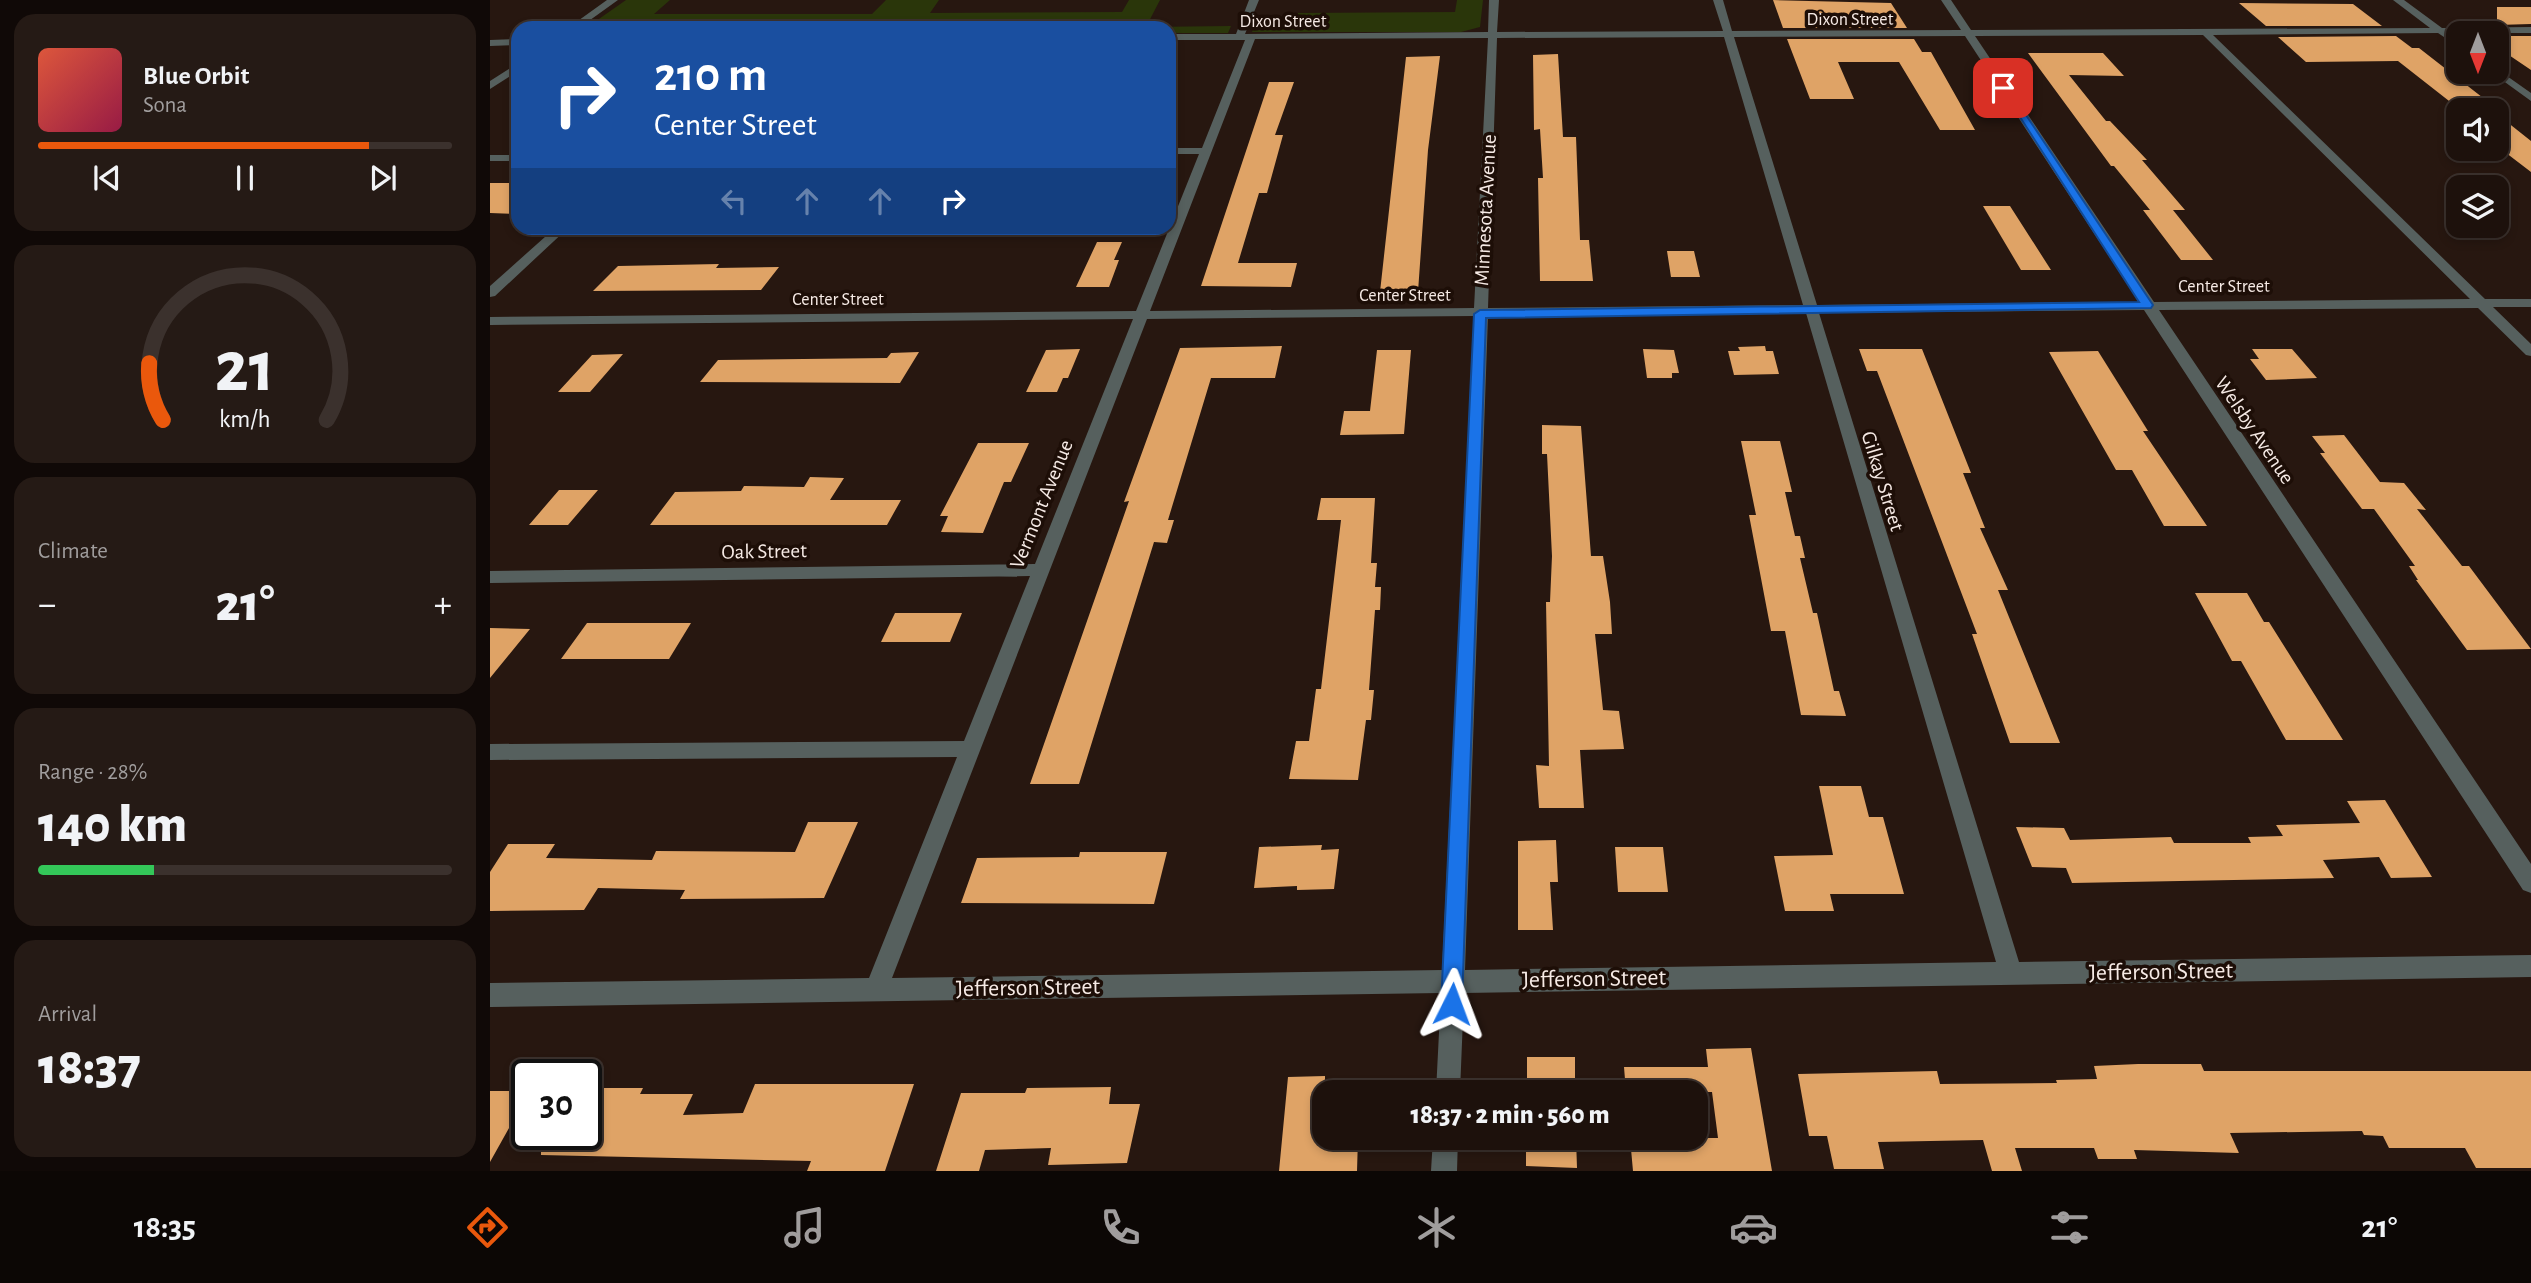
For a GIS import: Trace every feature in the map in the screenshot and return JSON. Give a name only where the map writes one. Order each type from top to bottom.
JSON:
[{"type":"street","points":[[583,21],[613,0]]},
{"type":"street","name":"Vermont Avenue","points":[[1176,226],[1206,151],[1245,37],[1254,0]]},
{"type":"street","name":"Minnesota Avenue","points":[[1449,1080],[1494,0]]},
{"type":"street","name":"Gilkay Street","points":[[1718,0],[2011,973]]},
{"type":"street","name":"Welsby Avenue","points":[[1946,0],[2531,883]]},
{"type":"street","points":[[2398,0],[2446,35]]},
{"type":"street","name":"Dixon Street","points":[[1176,37],[2531,30]]},
{"type":"street","points":[[2206,33],[2531,352]]},
{"type":"street","points":[[490,43],[511,42]]},
{"type":"street","points":[[490,86],[511,71]]},
{"type":"street","points":[[2510,82],[2531,98]]},
{"type":"street","points":[[1176,151],[1206,151]]},
{"type":"street","points":[[490,158],[511,158]]},
{"type":"street","points":[[490,293],[554,235]]},
{"type":"street","name":"Vermont Avenue","points":[[876,989],[1172,235]]},
{"type":"street","name":"Center Street","points":[[490,321],[2531,303]]},
{"type":"street","name":"Oak Street","points":[[490,577],[1040,570]]},
{"type":"street","points":[[490,752],[970,749]]},
{"type":"street","name":"Jefferson Street","points":[[490,995],[2531,966]]},
{"type":"street","points":[[1444,1171],[1445,1150]]},
{"type":"green space","points":[[626,0],[670,0],[654,14],[872,14],[886,0],[939,0],[930,13],[1122,12],[1129,0],[1160,0],[1149,21],[596,21]]},
{"type":"green space","points":[[1457,0],[1483,0],[1480,27],[1461,32],[1252,32],[1254,26],[1294,26],[1298,13],[1455,12]]},
{"type":"green space","points":[[1231,26],[1228,33],[1176,33],[1176,27]]},
{"type":"building","points":[[1773,0],[1891,3],[1907,28],[1783,28]]},
{"type":"building","points":[[2239,3],[2353,4],[2382,26],[2266,26]]},
{"type":"building","points":[[2497,7],[2531,7],[2531,24],[2510,25],[2510,21],[2497,21]]},
{"type":"building","points":[[2396,36],[2412,48],[2419,48],[2446,69],[2446,84],[2465,84],[2483,98],[2446,99],[2398,61],[2306,62],[2278,37]]},
{"type":"building","points":[[2510,36],[2531,36],[2531,70],[2510,56]]},
{"type":"building","points":[[1787,39],[1914,39],[1922,52],[1931,52],[1975,130],[1940,130],[1899,62],[1838,62],[1854,99],[1810,99]]},
{"type":"building","points":[[2028,53],[2103,53],[2124,76],[2069,75],[2106,121],[2110,121],[2147,160],[2142,160],[2185,210],[2173,210],[2213,260],[2181,260],[2143,210],[2150,210],[2114,166],[2111,166]]},
{"type":"building","points":[[1558,54],[1563,137],[1576,137],[1580,240],[1589,240],[1593,281],[1540,281],[1538,178],[1543,178],[1540,129],[1534,130],[1533,55]]},
{"type":"building","points":[[1440,56],[1428,150],[1418,292],[1380,292],[1406,57]]},
{"type":"building","points":[[1269,82],[1294,82],[1275,135],[1283,135],[1267,193],[1259,193],[1238,263],[1297,263],[1291,287],[1201,286]]},
{"type":"building","points":[[2509,124],[2531,141],[2531,172],[2509,155]]},
{"type":"building","points":[[490,183],[511,183],[511,214],[490,213]]},
{"type":"building","points":[[1983,206],[2010,206],[2051,270],[2021,270]]},
{"type":"building","points":[[1097,242],[1122,242],[1114,260],[1119,260],[1109,287],[1076,287]]},
{"type":"building","points":[[1667,251],[1694,251],[1700,277],[1671,277]]},
{"type":"building","points":[[719,264],[716,268],[779,267],[761,290],[593,291],[618,266]]},
{"type":"building","points":[[1282,346],[1275,378],[1211,378],[1168,520],[1174,520],[1167,543],[1154,542],[1079,784],[1030,784],[1129,501],[1124,502],[1180,348]]},
{"type":"building","points":[[1765,346],[1766,351],[1773,351],[1779,374],[1734,375],[1728,351],[1740,351],[1738,347]]},
{"type":"building","points":[[1080,349],[1068,378],[1063,378],[1057,392],[1026,392],[1046,350]]},
{"type":"building","points":[[1643,349],[1674,350],[1679,373],[1672,373],[1672,378],[1647,378]]},
{"type":"building","points":[[1859,349],[1922,349],[1971,473],[1963,473],[1985,528],[1980,528],[2008,590],[1998,590],[2060,743],[2010,743],[1972,634],[1977,634],[1877,371],[1867,371]]},
{"type":"building","points":[[2252,349],[2292,349],[2317,378],[2266,380],[2250,359],[2259,359]]},
{"type":"building","points":[[1377,350],[1411,350],[1404,434],[1340,435],[1344,411],[1370,411]]},
{"type":"building","points":[[2098,351],[2148,431],[2143,431],[2207,526],[2164,526],[2132,470],[2116,470],[2049,352]]},
{"type":"building","points":[[919,352],[900,383],[700,382],[718,360],[887,358],[891,353]]},
{"type":"building","points":[[623,354],[590,392],[558,392],[592,355]]},
{"type":"building","points":[[1542,425],[1581,426],[1591,556],[1603,556],[1610,602],[1612,634],[1595,634],[1603,710],[1619,711],[1624,749],[1580,750],[1584,808],[1539,808],[1536,765],[1549,766],[1546,602],[1550,602],[1552,556],[1547,454],[1542,454]]},
{"type":"building","points":[[2344,435],[2380,482],[2404,483],[2426,510],[2417,509],[2462,566],[2469,566],[2531,649],[2467,650],[2416,580],[2409,566],[2415,566],[2374,509],[2362,509],[2320,453],[2325,453],[2312,436]]},
{"type":"building","points":[[1741,441],[1780,441],[1792,492],[1785,492],[1795,536],[1800,536],[1805,558],[1800,558],[1813,613],[1817,613],[1834,691],[1839,691],[1846,716],[1801,715],[1785,631],[1771,631],[1749,515],[1756,515]]},
{"type":"building","points":[[978,443],[1029,443],[1011,482],[1004,482],[983,533],[941,532],[948,516],[940,516]]},
{"type":"building","points":[[810,477],[844,478],[830,500],[901,500],[887,525],[650,525],[675,492],[741,491],[744,486],[804,487]]},
{"type":"building","points":[[559,490],[598,490],[568,525],[529,525]]},
{"type":"building","points":[[1321,498],[1375,498],[1371,563],[1377,563],[1375,587],[1381,587],[1380,610],[1375,610],[1369,690],[1374,690],[1371,720],[1366,720],[1358,780],[1289,779],[1296,741],[1309,741],[1316,689],[1321,689],[1341,520],[1317,520]]},
{"type":"building","points":[[2195,593],[2247,593],[2264,622],[2269,622],[2343,740],[2286,740],[2241,661],[2232,661]]},
{"type":"building","points":[[895,613],[962,613],[950,642],[881,642]]},
{"type":"building","points":[[587,623],[691,623],[669,659],[561,659]]},
{"type":"building","points":[[490,628],[530,629],[490,678]]},
{"type":"building","points":[[1819,786],[1861,786],[1869,817],[1883,817],[1904,894],[1830,894],[1834,911],[1785,911],[1774,856],[1833,855]]},
{"type":"building","points":[[2385,800],[2432,877],[2391,878],[2379,857],[2323,860],[2334,878],[2072,883],[2066,868],[2032,867],[2016,827],[2064,828],[2070,840],[2171,837],[2174,843],[2251,843],[2248,837],[2283,836],[2276,825],[2360,823],[2347,801]]},
{"type":"building","points":[[808,822],[858,822],[824,898],[680,899],[685,890],[598,888],[584,910],[490,911],[490,872],[508,844],[555,844],[546,858],[652,860],[656,851],[795,852]]},
{"type":"building","points":[[1556,840],[1558,882],[1550,882],[1553,930],[1518,930],[1518,841]]},
{"type":"building","points":[[1322,845],[1321,850],[1339,849],[1334,889],[1297,890],[1297,886],[1254,888],[1259,847]]},
{"type":"building","points":[[1615,847],[1663,847],[1668,892],[1618,892]]},
{"type":"building","points":[[1080,852],[1167,852],[1154,904],[961,903],[977,858],[1079,857]]},
{"type":"building","points":[[1751,1048],[1772,1171],[1633,1171],[1631,1150],[1708,1150],[1708,1138],[1718,1138],[1708,1080],[1625,1080],[1624,1067],[1708,1067],[1706,1049]]},
{"type":"building","points":[[1527,1057],[1575,1057],[1575,1080],[1527,1080]]},
{"type":"building","points":[[2201,1064],[2204,1071],[2531,1071],[2531,1168],[2476,1168],[2465,1148],[2389,1148],[2383,1136],[2364,1135],[2362,1131],[2230,1133],[2239,1153],[2134,1150],[2137,1159],[2098,1159],[2094,1148],[2015,1148],[2022,1171],[1992,1171],[1983,1140],[1878,1142],[1884,1169],[1834,1169],[1827,1136],[1809,1136],[1798,1074],[1937,1071],[1940,1084],[2057,1083],[2056,1080],[2097,1079],[2094,1066]]},
{"type":"building","points":[[1325,1076],[1325,1080],[1312,1080],[1312,1150],[1358,1150],[1357,1171],[1279,1171],[1288,1077]]},
{"type":"building","points":[[755,1084],[914,1084],[885,1171],[807,1171],[811,1161],[541,1155],[541,1150],[602,1150],[602,1088],[643,1088],[640,1094],[693,1094],[683,1115],[743,1113]]},
{"type":"building","points":[[1111,1087],[1109,1104],[1140,1104],[1127,1163],[1048,1165],[1051,1148],[985,1150],[979,1171],[936,1171],[961,1093],[1025,1093],[1027,1088]]},
{"type":"building","points":[[490,1091],[511,1091],[511,1125],[490,1162]]},
{"type":"building","points":[[1526,1150],[1576,1150],[1577,1168],[1526,1166]]},
{"type":"route","points":[[1452,1004],[1480,314],[2147,305],[2003,88]]}]
